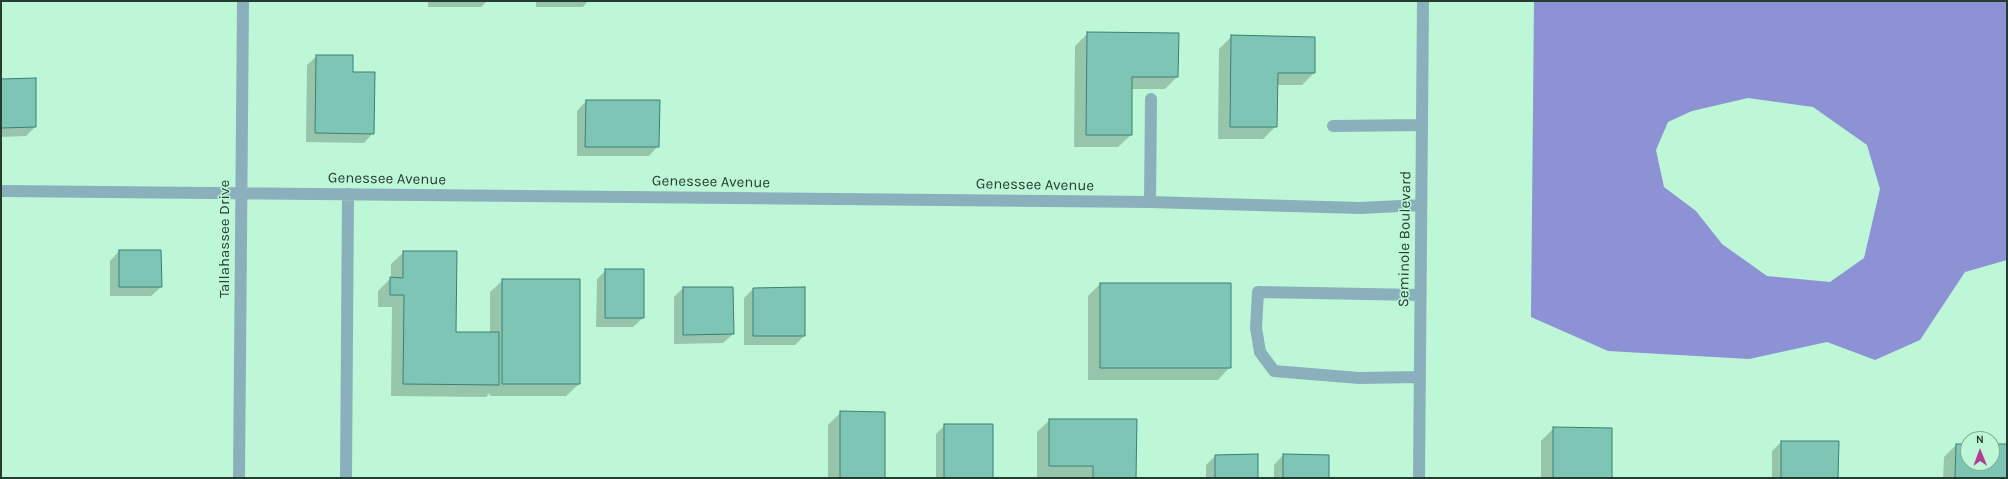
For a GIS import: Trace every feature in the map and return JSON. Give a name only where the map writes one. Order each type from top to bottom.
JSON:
[{"type":"street","name":"Tallahassee Drive","points":[[239,478],[243,1]]},
{"type":"street","name":"Seminole Boulevard","points":[[1419,478],[1423,1]]},
{"type":"street","points":[[1150,202],[1151,99]]},
{"type":"street","points":[[1333,126],[1422,125]]},
{"type":"street","name":"Genessee Avenue","points":[[1,191],[1150,202],[1360,208],[1421,205]]},
{"type":"street","points":[[346,478],[348,194]]},
{"type":"street","points":[[1420,295],[1258,292],[1256,328],[1260,352],[1274,371],[1359,378],[1420,377]]},
{"type":"water","points":[[1534,1],[2007,1],[2007,260],[1965,272],[1920,340],[1875,360],[1827,342],[1749,359],[1608,351],[1531,317]],"holes":[[[1748,98],[1813,107],[1867,145],[1880,189],[1864,258],[1830,282],[1767,276],[1722,244],[1696,211],[1664,187],[1656,150],[1668,122],[1692,111]]]},
{"type":"building","points":[[1087,32],[1179,33],[1178,77],[1132,77],[1132,135],[1086,135]]},
{"type":"building","points":[[1231,35],[1315,37],[1315,73],[1278,73],[1277,127],[1230,127]]},
{"type":"building","points":[[316,55],[353,55],[353,72],[375,72],[374,134],[315,133]]},
{"type":"building","points":[[36,78],[36,127],[1,128],[1,79]]},
{"type":"building","points":[[586,100],[660,100],[659,147],[585,147]]},
{"type":"building","points":[[119,250],[161,250],[162,287],[119,287]]},
{"type":"building","points":[[403,251],[457,251],[456,332],[499,332],[499,385],[403,384],[404,295],[390,295],[390,277],[403,278]]},
{"type":"building","points":[[605,269],[644,269],[644,318],[605,318]]},
{"type":"building","points":[[502,279],[580,279],[580,384],[502,384]]},
{"type":"building","points":[[1100,283],[1231,283],[1231,368],[1100,368]]},
{"type":"building","points":[[683,287],[733,287],[734,334],[683,335]]},
{"type":"building","points":[[805,287],[805,336],[753,336],[753,288]]},
{"type":"building","points":[[840,411],[885,412],[885,478],[840,478]]},
{"type":"building","points":[[1049,419],[1137,419],[1136,478],[1093,478],[1093,466],[1049,466]]},
{"type":"building","points":[[944,424],[993,424],[993,478],[944,478]]},
{"type":"building","points":[[1553,427],[1612,428],[1612,478],[1553,478]]},
{"type":"building","points":[[1781,441],[1839,441],[1838,478],[1781,478]]},
{"type":"building","points":[[1956,444],[1960,444],[1960,471],[2000,471],[2000,444],[2007,444],[2007,478],[1955,478]]},
{"type":"building","points":[[1258,454],[1258,478],[1215,478],[1215,455]]},
{"type":"building","points":[[1283,454],[1329,455],[1329,478],[1283,478]]}]
